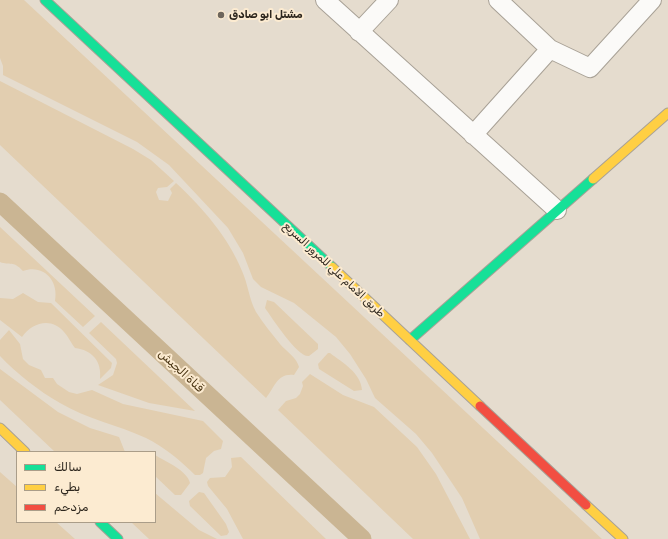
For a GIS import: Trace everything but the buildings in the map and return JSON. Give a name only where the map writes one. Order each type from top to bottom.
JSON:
[{"type":"main road","name":"طريق الامام علي للمرور السريع","points":[[45,0],[624,539]]},
{"type":"main road","points":[[410,340],[668,113]]},
{"type":"main road","points":[[0,428],[24,451]]},
{"type":"main road","points":[[101,523],[118,539]]},
{"type":"street","points":[[325,0],[557,210]]},
{"type":"street","points":[[359,32],[389,0]]},
{"type":"street","points":[[498,0],[550,49],[590,68],[652,0]]},
{"type":"street","points":[[473,135],[550,49]]},
{"type":"shaded area","points":[[0,0],[24,0],[602,539],[480,539],[462,498],[432,453],[416,434],[375,398],[366,379],[350,354],[336,337],[294,303],[261,287],[253,279],[243,253],[228,228],[169,165],[137,142],[3,75],[3,66],[0,58]]},
{"type":"shaded area","points":[[0,81],[133,149],[151,160],[174,181],[167,187],[158,188],[156,192],[159,200],[168,201],[172,193],[170,189],[176,183],[186,192],[214,224],[230,247],[244,276],[256,312],[280,344],[298,364],[299,367],[294,375],[288,375],[280,378],[266,398],[0,145]]},
{"type":"shaded area","points":[[0,227],[95,316],[83,327],[55,301],[56,293],[52,280],[43,272],[30,269],[23,271],[14,264],[0,262]]},
{"type":"shaded area","points":[[23,293],[38,302],[51,303],[112,363],[111,368],[100,379],[99,367],[95,358],[86,351],[75,348],[67,335],[54,324],[42,323],[37,325],[26,332],[22,337],[0,320],[0,298],[13,299]]},
{"type":"shaded area","points":[[267,300],[274,302],[318,344],[318,349],[309,356],[298,351],[265,308]]},
{"type":"shaded area","points":[[101,322],[195,411],[149,403],[98,385],[113,375],[117,363],[116,359],[89,333]]},
{"type":"shaded area","points":[[9,330],[20,344],[23,359],[29,365],[41,370],[45,378],[53,378],[57,384],[69,392],[77,394],[92,390],[123,404],[203,421],[223,441],[221,449],[214,451],[206,458],[203,473],[200,475],[195,475],[172,454],[146,438],[70,409],[28,382],[0,356],[0,340]]},
{"type":"shaded area","points":[[328,353],[355,373],[361,384],[362,390],[354,391],[319,369],[318,364]]},
{"type":"shaded area","points":[[0,369],[58,412],[90,428],[119,437],[125,451],[54,451],[0,400]]},
{"type":"shaded area","points":[[310,374],[343,395],[374,407],[417,447],[436,474],[470,539],[413,539],[278,410],[286,401],[296,398],[300,394],[303,386],[302,382]]},
{"type":"shaded area","points":[[156,456],[181,470],[188,478],[190,483],[181,495],[175,495],[156,477]]},
{"type":"shaded area","points":[[241,457],[326,539],[243,539],[227,509],[208,486],[207,482],[210,478],[225,477],[232,467],[231,458]]},
{"type":"shaded area","points":[[0,472],[16,486],[16,523],[57,523],[75,539],[0,539]]},
{"type":"shaded area","points":[[199,492],[204,493],[226,524],[229,532],[227,535],[221,536],[190,506],[189,501]]},
{"type":"shaded area","points":[[156,494],[199,530],[217,539],[149,539],[132,523],[156,523]]},
{"type":"waterway","name":"قناة الجيش","points":[[0,202],[362,539]]},
{"type":"traffic: fast","points":[[45,0],[332,267]]},
{"type":"traffic: fast","points":[[410,340],[593,179]]},
{"type":"traffic: fast","points":[[101,523],[118,539]]},
{"type":"traffic: slow","points":[[593,179],[668,113]]},
{"type":"traffic: slow","points":[[332,267],[480,406]]},
{"type":"traffic: slow","points":[[0,428],[24,451]]},
{"type":"traffic: slow","points":[[586,505],[623,539]]},
{"type":"traffic: jam","points":[[480,406],[586,505]]},
{"type":"place","name":"مشتل ابو صادق","points":[[221,15]]}]
